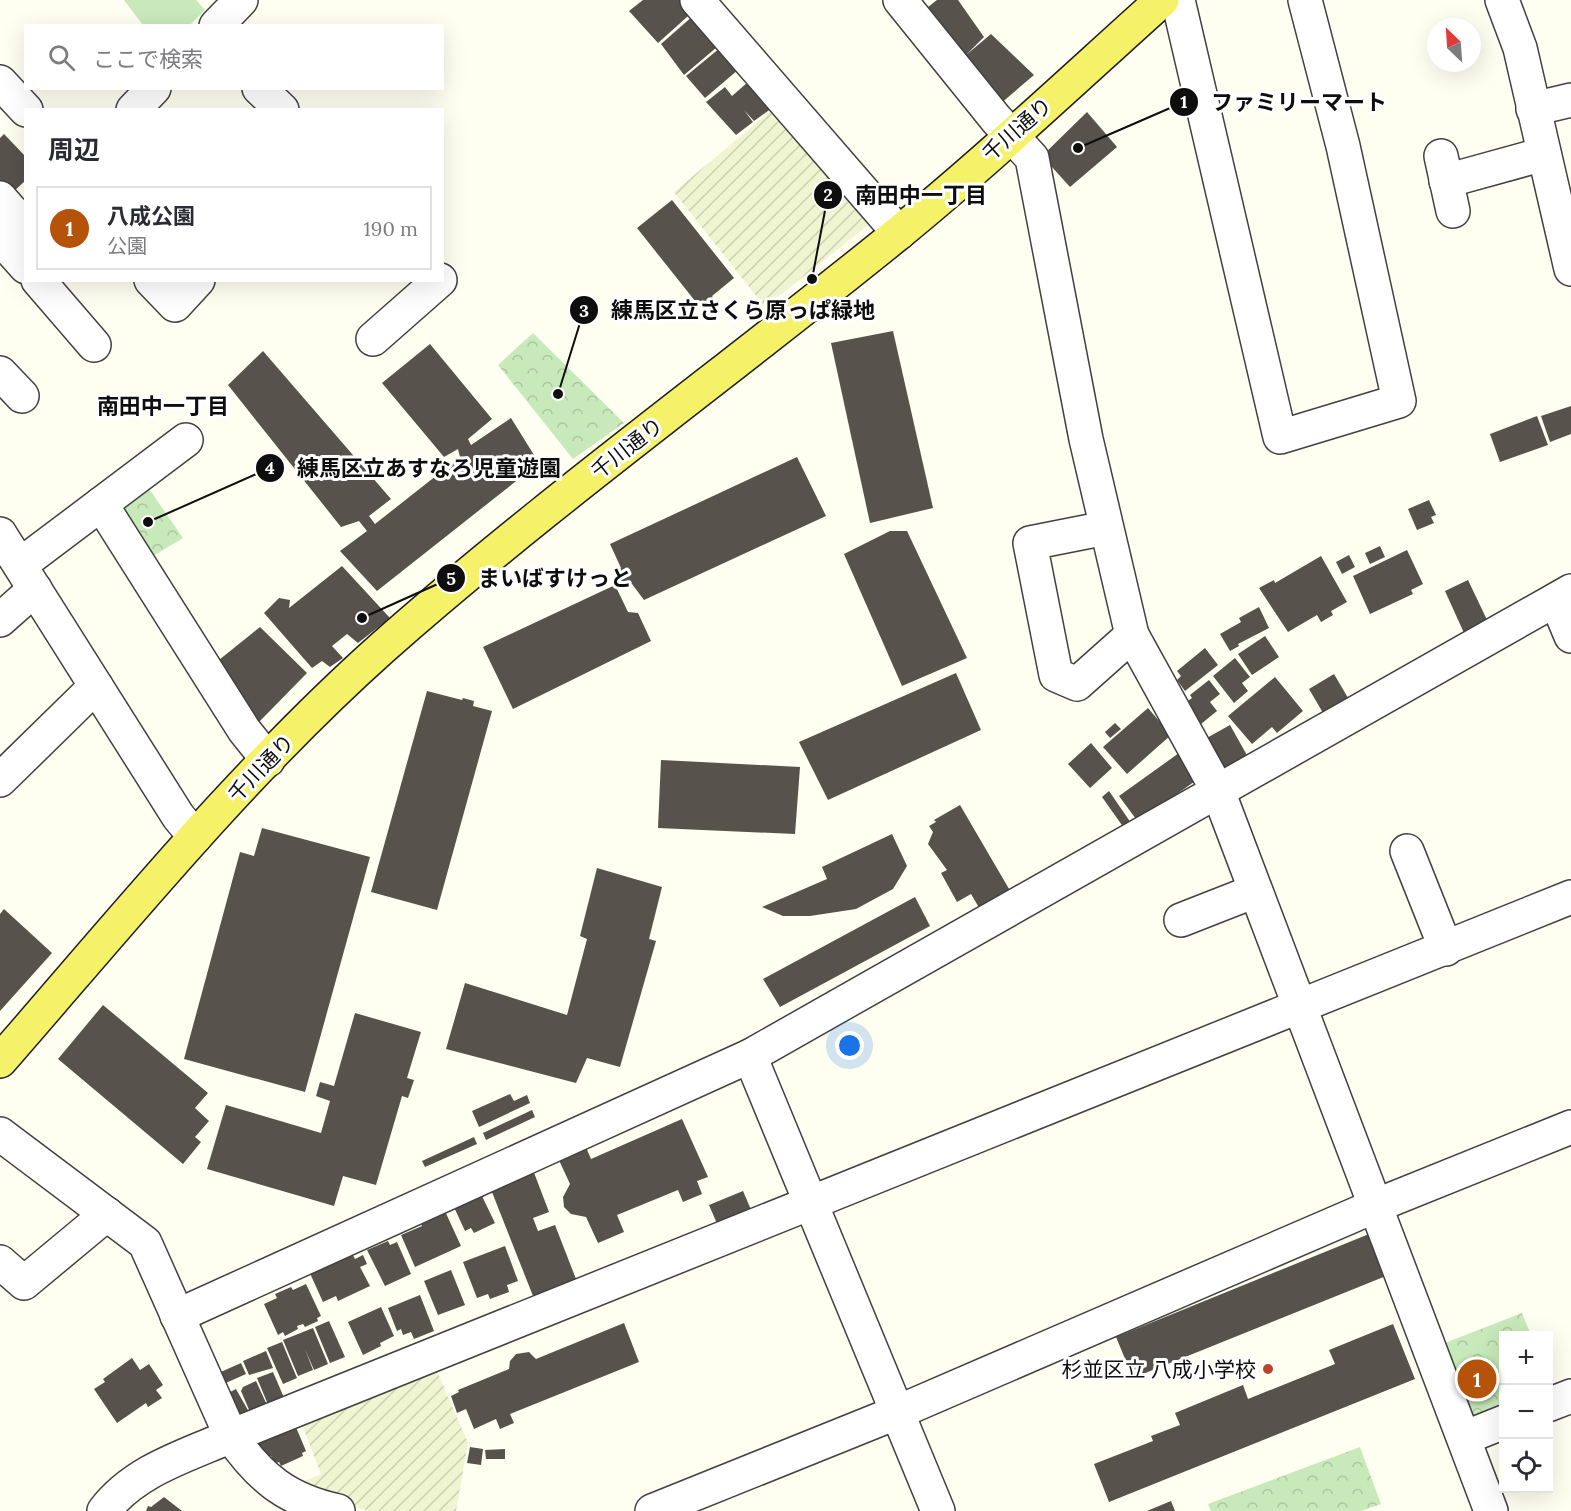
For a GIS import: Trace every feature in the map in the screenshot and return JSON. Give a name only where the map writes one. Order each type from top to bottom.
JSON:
[{"type":"main road","name":"千川通り","points":[[0,1061],[195,837],[268,760],[381,649],[487,559],[898,233],[1162,0]]},
{"type":"street","points":[[218,24],[241,0]]},
{"type":"street","points":[[697,0],[898,233]]},
{"type":"street","points":[[900,0],[1032,158],[1086,439],[1132,635],[1218,791],[1491,1511]]},
{"type":"street","points":[[1178,0],[1280,437],[1399,401],[1343,146],[1305,0]]},
{"type":"street","points":[[1502,0],[1520,48],[1544,154],[1567,232],[1571,270]]},
{"type":"street","points":[[0,82],[24,108]]},
{"type":"street","points":[[136,108],[152,90]]},
{"type":"street","points":[[261,90],[280,108]]},
{"type":"street","points":[[1533,109],[1571,100]]},
{"type":"street","points":[[1447,183],[1544,154]]},
{"type":"street","points":[[9,223],[24,262]]},
{"type":"street","points":[[444,261],[453,269],[444,277]]},
{"type":"street","points":[[40,282],[94,345]]},
{"type":"street","points":[[153,282],[175,305],[196,282]]},
{"type":"street","points":[[373,339],[439,282]]},
{"type":"street","points":[[0,620],[27,577],[101,504],[186,440]]},
{"type":"street","points":[[101,504],[244,730],[268,760]]},
{"type":"street","points":[[1106,528],[1030,543],[1056,675],[1077,684],[1132,635]]},
{"type":"street","points":[[0,534],[178,816],[195,837]]},
{"type":"street","points":[[177,1316],[750,1056],[1563,596],[1571,636]]},
{"type":"street","points":[[0,780],[96,686]]},
{"type":"street","points":[[1407,851],[1446,949]]},
{"type":"street","points":[[1181,920],[1256,891]]},
{"type":"street","points":[[104,1511],[118,1495],[141,1476],[231,1436],[1571,897]]},
{"type":"street","points":[[750,1056],[938,1511]]},
{"type":"street","points":[[652,1511],[898,1412],[1375,1206],[1571,1127]]},
{"type":"street","points":[[0,1134],[145,1243],[231,1436],[261,1474],[279,1490],[322,1508],[338,1511]]},
{"type":"street","points":[[0,1262],[24,1283],[107,1214]]},
{"type":"street","points":[[1553,1403],[1571,1396]]},
{"type":"street","points":[[1464,1438],[1499,1424]]},
{"type":"green space","points":[[124,0],[196,0],[205,10],[191,24],[142,24]]},
{"type":"green space","points":[[779,104],[876,219],[765,307],[674,192]]},
{"type":"green space","points":[[533,333],[624,423],[573,459],[498,365]]},
{"type":"green space","points":[[145,483],[183,538],[148,559],[114,506]]},
{"type":"green space","points":[[1522,1313],[1529,1331],[1499,1331],[1499,1414],[1468,1426],[1437,1346]]},
{"type":"green space","points":[[434,1364],[468,1443],[456,1511],[370,1511],[340,1504],[297,1484],[321,1474],[301,1422]]},
{"type":"green space","points":[[1360,1447],[1381,1504],[1361,1511],[1211,1511],[1208,1504]]},
{"type":"building","points":[[643,0],[692,0],[697,8],[658,43],[629,11]]},
{"type":"building","points":[[937,0],[958,0],[984,37],[966,55],[991,34],[1034,75],[993,110],[923,11]]},
{"type":"building","points":[[702,8],[723,42],[684,75],[661,44]]},
{"type":"building","points":[[726,43],[745,64],[705,98],[686,76]]},
{"type":"building","points":[[756,75],[779,103],[754,121],[744,110],[753,122],[736,135],[706,102],[725,87],[732,96]]},
{"type":"building","points":[[1087,112],[1117,147],[1070,187],[1042,156]]},
{"type":"building","points":[[4,134],[24,155],[24,182],[12,193],[0,180],[0,138]]},
{"type":"building","points":[[672,200],[734,278],[712,296],[716,301],[703,311],[637,228]]},
{"type":"building","points":[[893,331],[933,508],[870,523],[831,343]]},
{"type":"building","points":[[430,344],[492,419],[468,439],[471,445],[511,418],[539,463],[377,591],[340,551],[367,531],[359,521],[341,527],[228,385],[263,351],[391,499],[369,516],[375,524],[460,457],[458,449],[444,457],[382,383]]},
{"type":"building","points":[[1571,406],[1571,434],[1550,442],[1541,416]]},
{"type":"building","points":[[1537,416],[1548,445],[1500,462],[1490,434]]},
{"type":"building","points":[[797,457],[826,516],[644,600],[632,584],[624,589],[615,570],[621,568],[610,544]]},
{"type":"building","points":[[1429,500],[1436,515],[1431,517],[1434,523],[1417,530],[1408,509]]},
{"type":"building","points":[[890,531],[907,531],[967,658],[902,686],[844,554]]},
{"type":"building","points":[[1380,546],[1385,557],[1370,564],[1365,553]]},
{"type":"building","points":[[1407,550],[1423,584],[1411,590],[1413,594],[1370,614],[1353,576]]},
{"type":"building","points":[[1349,555],[1355,567],[1342,574],[1336,562]]},
{"type":"building","points":[[1321,556],[1347,602],[1331,611],[1333,615],[1321,622],[1317,615],[1288,632],[1259,588],[1274,580],[1275,583]]},
{"type":"building","points":[[342,566],[390,618],[358,643],[347,634],[332,646],[343,658],[330,667],[322,661],[312,668],[264,613],[279,598],[290,600],[289,608]]},
{"type":"building","points":[[1468,580],[1488,622],[1464,633],[1445,591]]},
{"type":"building","points":[[615,585],[628,612],[638,613],[651,641],[513,709],[483,647]]},
{"type":"building","points":[[1259,607],[1269,628],[1238,644],[1239,646],[1230,651],[1220,634],[1241,622],[1239,618]]},
{"type":"building","points":[[260,627],[307,673],[258,723],[214,664]]},
{"type":"building","points":[[1265,636],[1279,657],[1252,675],[1238,654]]},
{"type":"building","points":[[1205,648],[1218,665],[1185,691],[1177,680],[1181,676],[1177,671]]},
{"type":"building","points":[[1235,658],[1250,677],[1242,683],[1248,691],[1234,703],[1213,676]]},
{"type":"building","points":[[956,673],[981,730],[828,800],[799,742]]},
{"type":"building","points":[[1334,674],[1351,703],[1326,718],[1309,689]]},
{"type":"building","points":[[1275,677],[1303,711],[1277,733],[1272,727],[1252,744],[1228,716]]},
{"type":"building","points":[[1209,680],[1220,694],[1210,702],[1217,711],[1201,724],[1185,703],[1192,698],[1190,695]]},
{"type":"building","points":[[427,691],[474,701],[473,706],[492,711],[437,910],[371,892]]},
{"type":"building","points":[[1148,708],[1171,735],[1127,774],[1103,747]]},
{"type":"building","points":[[1115,723],[1121,729],[1110,738],[1105,732]]},
{"type":"building","points":[[1230,725],[1248,757],[1223,771],[1205,739]]},
{"type":"building","points":[[1091,743],[1112,768],[1090,788],[1068,764]]},
{"type":"building","points":[[1179,753],[1198,779],[1148,815],[1145,812],[1136,819],[1119,796]]},
{"type":"building","points":[[661,760],[800,767],[795,834],[658,828]]},
{"type":"building","points":[[1109,791],[1131,823],[1124,828],[1102,797]]},
{"type":"building","points":[[960,805],[1012,894],[981,911],[971,894],[957,902],[941,873],[947,870],[928,844],[933,832],[929,826],[936,822],[934,820]]},
{"type":"building","points":[[262,828],[370,857],[305,1092],[184,1059],[240,852],[254,856]]},
{"type":"building","points":[[892,834],[907,866],[893,889],[856,909],[810,916],[783,916],[762,907],[827,879],[822,867]]},
{"type":"building","points":[[597,868],[662,887],[649,939],[656,941],[620,1067],[587,1058],[576,1083],[446,1049],[465,983],[567,1015],[587,939],[580,936]]},
{"type":"building","points":[[915,897],[930,926],[780,1007],[763,979]]},
{"type":"building","points":[[4,909],[52,953],[0,1011],[0,914]]},
{"type":"building","points":[[103,1005],[208,1093],[195,1108],[209,1121],[195,1137],[201,1142],[183,1164],[58,1059]]},
{"type":"building","points":[[355,1013],[421,1032],[407,1078],[414,1080],[408,1098],[402,1096],[376,1185],[343,1176],[334,1206],[207,1169],[226,1105],[321,1133],[330,1101],[316,1096],[320,1082],[334,1086]]},
{"type":"building","points":[[510,1094],[514,1101],[527,1095],[530,1103],[479,1127],[472,1111]]},
{"type":"building","points":[[532,1110],[535,1117],[486,1140],[483,1133]]},
{"type":"building","points":[[682,1119],[708,1177],[697,1181],[702,1194],[683,1202],[678,1190],[617,1215],[624,1232],[598,1243],[586,1217],[571,1214],[564,1207],[563,1197],[570,1184],[558,1158],[585,1145],[591,1159]]},
{"type":"building","points":[[474,1137],[477,1144],[425,1167],[422,1161]]},
{"type":"building","points":[[533,1170],[549,1212],[533,1218],[538,1231],[555,1225],[576,1279],[533,1296],[490,1187]]},
{"type":"building","points":[[743,1191],[752,1212],[718,1226],[709,1205]]},
{"type":"building","points":[[480,1192],[495,1223],[474,1233],[471,1228],[465,1231],[453,1205]]},
{"type":"building","points":[[444,1209],[461,1246],[415,1267],[401,1235],[422,1226],[419,1220]]},
{"type":"building","points":[[1369,1234],[1386,1276],[1133,1378],[1116,1337]]},
{"type":"building","points":[[388,1241],[390,1245],[397,1242],[411,1274],[385,1286],[367,1250]]},
{"type":"building","points":[[505,1246],[518,1281],[507,1285],[509,1292],[490,1299],[488,1294],[477,1298],[463,1262]]},
{"type":"building","points":[[350,1250],[355,1259],[363,1255],[367,1264],[360,1267],[370,1286],[338,1301],[336,1296],[323,1302],[308,1269]]},
{"type":"building","points":[[451,1270],[465,1305],[438,1315],[424,1281]]},
{"type":"building","points":[[306,1284],[321,1316],[317,1318],[318,1321],[305,1327],[303,1324],[297,1326],[298,1329],[285,1336],[283,1332],[278,1335],[264,1304],[277,1298],[275,1294]]},
{"type":"building","points":[[420,1295],[434,1331],[414,1339],[411,1332],[403,1335],[401,1329],[397,1331],[388,1308]]},
{"type":"building","points":[[381,1307],[394,1336],[363,1355],[348,1322]]},
{"type":"building","points":[[329,1321],[345,1357],[330,1363],[315,1327]]},
{"type":"building","points":[[624,1323],[639,1362],[510,1414],[514,1423],[500,1429],[496,1419],[474,1429],[466,1409],[457,1413],[451,1396],[459,1392],[458,1390],[509,1369],[510,1361],[516,1354],[529,1352],[536,1359]]},
{"type":"building","points":[[1393,1324],[1415,1379],[1109,1502],[1094,1464],[1153,1441],[1151,1436],[1180,1425],[1175,1413],[1243,1385],[1248,1399],[1335,1364],[1329,1350]]},
{"type":"building","points":[[313,1328],[328,1364],[314,1370],[305,1349],[313,1370],[298,1376],[283,1340]]},
{"type":"building","points":[[282,1342],[297,1378],[283,1384],[267,1348]]},
{"type":"building","points":[[266,1351],[273,1368],[249,1375],[243,1361]]},
{"type":"building","points":[[132,1358],[140,1370],[149,1364],[163,1385],[156,1390],[162,1398],[148,1407],[146,1403],[117,1423],[94,1389],[105,1382],[103,1379]]},
{"type":"building","points":[[241,1363],[246,1374],[219,1386],[214,1375]]},
{"type":"building","points":[[273,1372],[285,1400],[269,1407],[257,1378]]},
{"type":"building","points":[[256,1381],[267,1405],[250,1412],[241,1391],[243,1387]]},
{"type":"building","points":[[236,1389],[249,1412],[238,1417],[224,1395]]},
{"type":"building","points":[[295,1425],[306,1451],[302,1453],[303,1456],[281,1466],[279,1462],[274,1464],[271,1456],[268,1457],[266,1453],[261,1455],[256,1442]]},
{"type":"building","points":[[470,1447],[483,1449],[481,1465],[467,1463]]},
{"type":"building","points":[[505,1449],[505,1459],[486,1459],[485,1450]]},
{"type":"building","points":[[164,1497],[182,1511],[146,1511],[148,1506],[151,1507]]},
{"type":"building","points":[[1171,1501],[1175,1511],[1147,1511]]},
{"type":"place","name":"ファミリーマート","points":[[1078,148]]},
{"type":"place","name":"南田中一丁目","points":[[812,279]]},
{"type":"place","name":"練馬区立さくら原っぱ緑地","points":[[558,394]]},
{"type":"place","name":"練馬区立あすなろ児童遊園","points":[[148,522]]},
{"type":"place","name":"まいばすけっと","points":[[362,618]]},
{"type":"place","name":"杉並区立 八成小学校","points":[[1268,1369]]},
{"type":"place","name":"八成公園","points":[[1477,1379]]},
{"type":"district","name":"南田中一丁目","points":[[163,406]]}]
